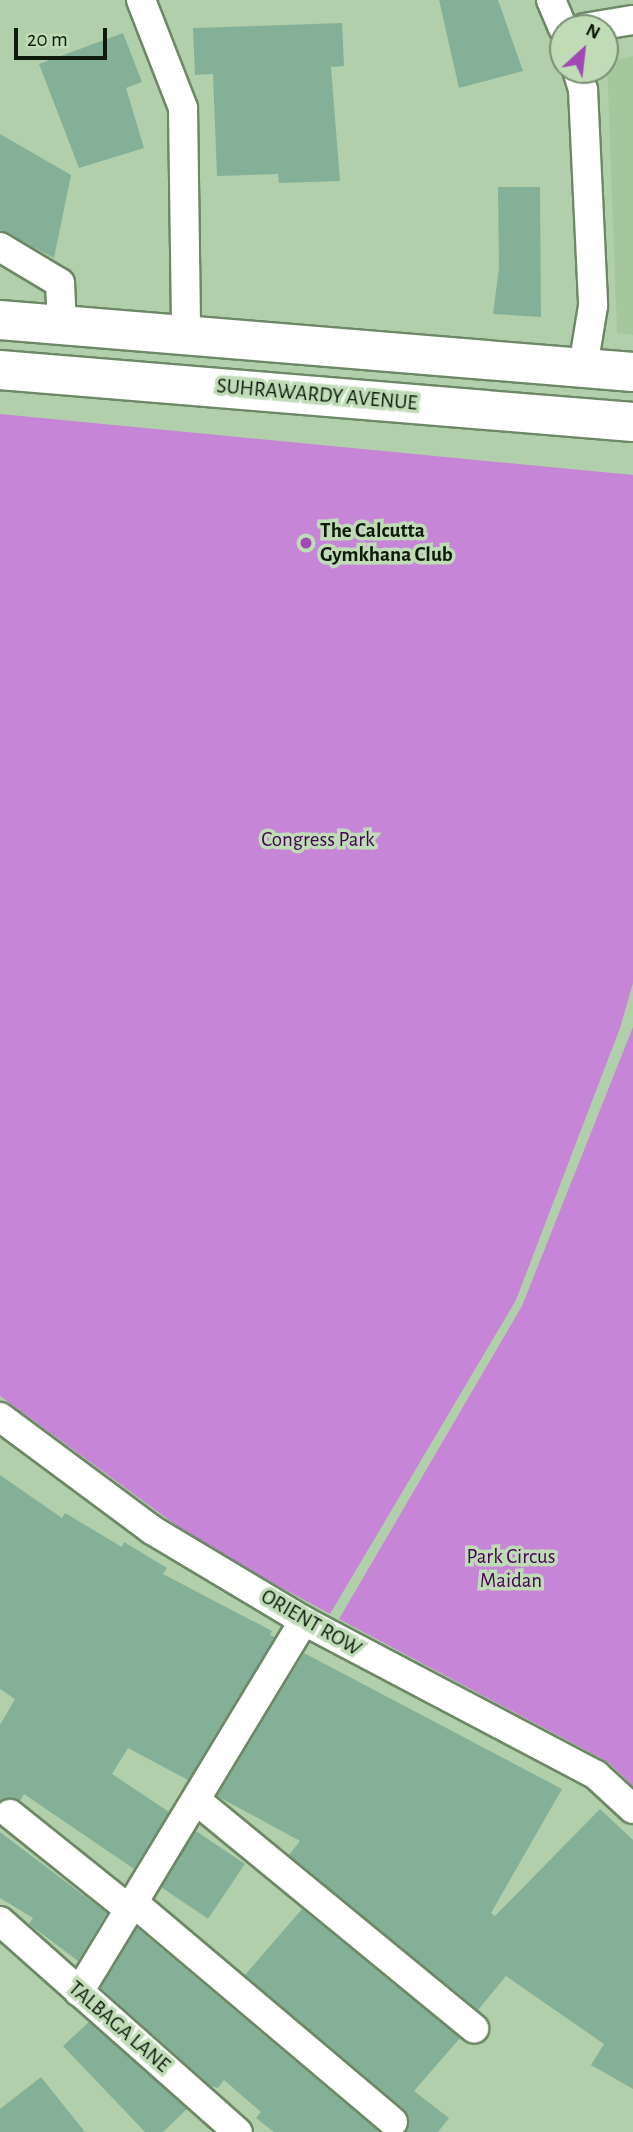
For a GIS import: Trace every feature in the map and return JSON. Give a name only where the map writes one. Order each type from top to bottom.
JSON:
[{"type":"main road","points":[[0,320],[633,372]]},
{"type":"main road","name":"SUHRAWARDY AVENUE","points":[[0,370],[633,422]]},
{"type":"street","points":[[141,0],[183,108],[186,337]]},
{"type":"street","points":[[581,84],[593,306],[583,368]]},
{"type":"street","points":[[0,247],[60,283],[62,325]]},
{"type":"street","name":"ORIENT ROW","points":[[0,1417],[152,1530],[304,1621],[596,1775],[633,1809]]},
{"type":"street","points":[[79,1992],[304,1621]]},
{"type":"street","points":[[196,1800],[474,2028]]},
{"type":"street","points":[[10,1814],[132,1906],[393,2122]]},
{"type":"street","name":"TALBAGA LANE","points":[[0,1921],[238,2132]]},
{"type":"shaded area","points":[[633,56],[633,335],[617,333],[608,84],[619,84],[619,59]]},
{"type":"green space","name":"Congress Park","points":[[0,414],[633,475],[633,983],[620,1028],[516,1300],[330,1614],[202,1544],[0,1396]]},
{"type":"green space","name":"Park Circus Maidan","points":[[633,1027],[633,1786],[608,1762],[339,1619],[522,1306]]},
{"type":"building","points":[[439,0],[498,0],[523,71],[459,88]]},
{"type":"building","points":[[342,23],[344,66],[331,67],[340,181],[279,183],[278,174],[217,176],[213,74],[195,75],[193,28]]},
{"type":"building","points":[[123,33],[142,82],[126,88],[144,148],[79,168],[39,64]]},
{"type":"building","points":[[0,134],[71,175],[54,258],[0,230]]},
{"type":"building","points":[[498,187],[540,187],[541,317],[493,314],[499,268]]},
{"type":"building","points":[[0,1475],[62,1518],[65,1513],[122,1547],[124,1542],[167,1568],[163,1574],[272,1631],[270,1635],[275,1637],[188,1780],[128,1748],[112,1774],[169,1812],[134,1869],[24,1794],[20,1801],[0,1801],[0,1725],[15,1699],[0,1689]]},
{"type":"building","points":[[304,1653],[562,1789],[491,1913],[495,1916],[600,1809],[633,1840],[633,2089],[591,2065],[604,2044],[506,1976],[478,2010],[289,1855],[300,1841],[217,1796]]},
{"type":"building","points":[[196,1831],[245,1864],[208,1919],[159,1886]]},
{"type":"building","points":[[0,1832],[107,1913],[78,1961],[29,1924],[33,1918],[0,1898]]},
{"type":"building","points":[[302,1909],[460,2038],[414,2091],[449,2118],[438,2132],[406,2132],[409,2117],[404,2109],[245,1975]]},
{"type":"building","points":[[137,1928],[379,2132],[274,2132],[256,2118],[261,2112],[224,2080],[218,2088],[211,2086],[101,1988]]},
{"type":"building","points":[[89,2022],[187,2109],[163,2132],[145,2132],[63,2046]]},
{"type":"building","points":[[41,2077],[85,2132],[0,2132],[0,2109]]},
{"type":"place","name":"The Calcutta Gymkhana Club","points":[[306,543]]}]
